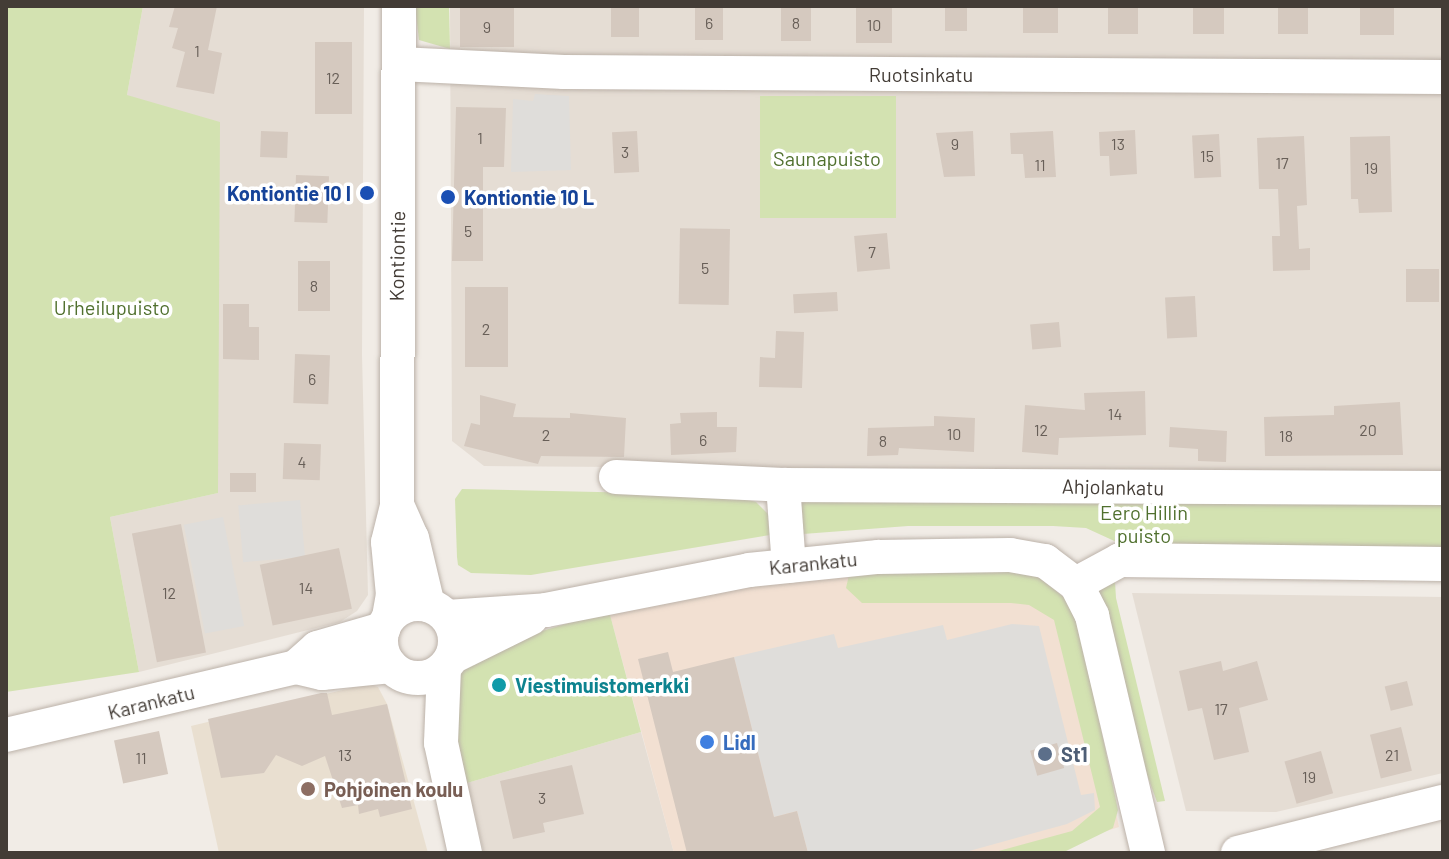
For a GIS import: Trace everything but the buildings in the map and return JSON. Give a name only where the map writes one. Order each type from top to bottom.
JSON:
[{"type":"street","name":"Kontiontie","points":[[386,623],[393,595],[388,542],[397,505],[399,6]]},
{"type":"street","name":"Ruotsinkatu","points":[[399,64],[564,72],[1443,77]]},
{"type":"street","name":"Ahjolankatu","points":[[616,477],[783,485],[1443,488]]},
{"type":"street","points":[[783,485],[789,566]]},
{"type":"street","name":"Kontiontie","points":[[397,505],[438,611]]},
{"type":"street","name":"Karankatu","points":[[438,611],[546,610],[789,566],[878,557],[1010,555],[1045,561],[1076,584],[1092,616],[1148,853]]},
{"type":"street","points":[[1076,584],[1120,560],[1443,564]]},
{"type":"street","points":[[441,743],[382,647],[386,623],[407,605],[438,611],[456,640],[448,662],[441,743],[465,853]]},
{"type":"street","name":"Karankatu","points":[[448,662],[546,610]]},
{"type":"street","name":"Karankatu","points":[[296,667],[317,648],[386,623]]},
{"type":"street","points":[[400,672],[421,678],[448,662]]},
{"type":"street","name":"Karankatu","points":[[6,735],[296,667],[322,673],[400,672]]},
{"type":"street","points":[[1238,853],[1443,802]]},
{"type":"shaded area","points":[[143,6],[364,6],[362,355],[368,595],[357,611],[340,622],[139,672],[110,517],[218,493],[127,95]]},
{"type":"shaded area","points":[[450,6],[1443,6],[1443,473],[484,466],[452,441]]},
{"type":"shaded area","points":[[535,94],[569,96],[571,170],[511,172],[513,99],[533,101]]},
{"type":"shaded area","points":[[300,500],[305,557],[243,562],[238,505]]},
{"type":"shaded area","points":[[223,517],[244,626],[205,634],[184,525]]},
{"type":"shaded area","points":[[867,570],[1072,603],[1119,827],[1038,853],[674,853],[609,611],[770,580]]},
{"type":"shaded area","points":[[1132,593],[1443,597],[1443,773],[1276,812],[1186,811]]},
{"type":"shaded area","points":[[1012,624],[1039,626],[1081,795],[1094,793],[1095,810],[1067,824],[962,853],[808,853],[797,811],[774,817],[734,657],[834,634],[838,648],[943,625],[947,640]]},
{"type":"shaded area","name":"Pohjoinen koulu","points":[[368,684],[378,687],[387,704],[428,853],[219,853],[191,726]]},
{"type":"shaded area","points":[[641,732],[674,853],[484,853],[467,783]]},
{"type":"green space","name":"Urheilupuisto","points":[[6,6],[143,6],[127,95],[220,122],[218,493],[110,517],[139,672],[6,692]]},
{"type":"green space","points":[[415,6],[449,6],[450,49],[419,40]]},
{"type":"green space","name":"Saunapuisto","points":[[760,96],[896,96],[896,218],[760,218]]},
{"type":"green space","points":[[462,489],[732,495],[756,502],[769,515],[770,535],[531,575],[471,573],[458,565],[457,557],[455,499]]},
{"type":"green space","name":"Eero Hillin puisto","points":[[802,502],[1443,502],[1443,550],[1134,550],[1086,528],[1053,526],[908,526],[803,534],[796,514]]},
{"type":"green space","points":[[1114,565],[1116,598],[1165,801],[1157,802],[1143,764],[1095,588]]},
{"type":"green space","points":[[1021,570],[1038,576],[1067,600],[1080,628],[1118,810],[1113,828],[1062,853],[991,853],[1072,831],[1100,807],[1054,620],[1029,605],[1011,603],[862,603],[846,588],[849,575]]},
{"type":"green space","points":[[609,611],[641,732],[467,783],[449,699],[462,668],[512,640]]},
{"type":"place","name":"Kontiontie 10 I","points":[[367,193]]},
{"type":"place","name":"Kontiontie 10 L","points":[[448,197]]},
{"type":"place","name":"Viestimuistomerkki","points":[[499,685]]},
{"type":"place","name":"Lidl","points":[[707,742]]},
{"type":"place","name":"St1","points":[[1045,754]]},
{"type":"place","name":"Pohjoinen koulu","points":[[308,789]]}]
